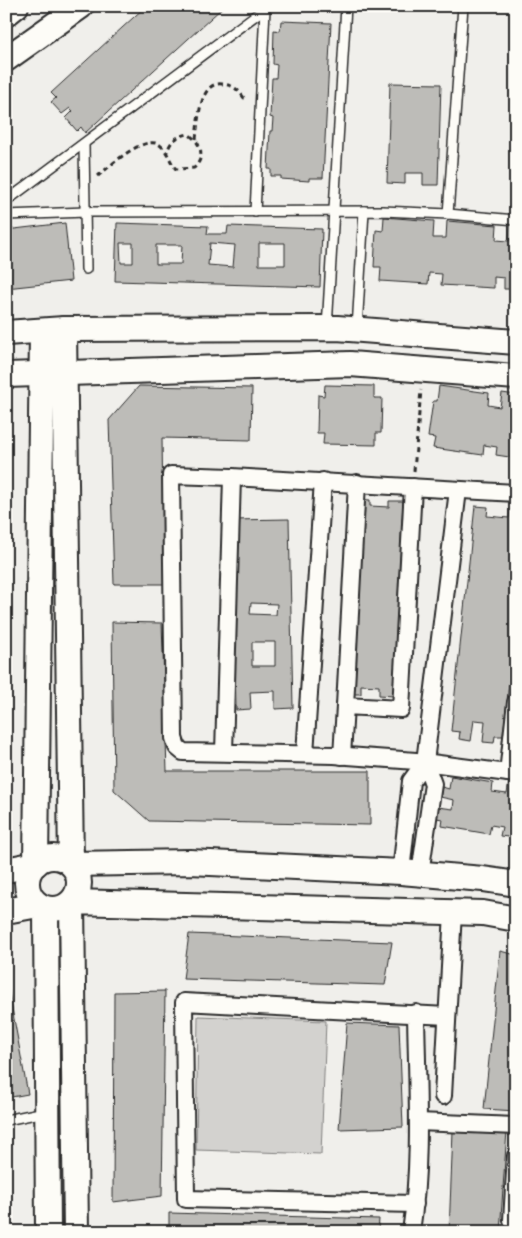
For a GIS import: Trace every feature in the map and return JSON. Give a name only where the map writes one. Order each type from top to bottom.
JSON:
[{"type":"street","points":[[6,14],[16,6]]},
{"type":"street","points":[[6,59],[80,6]]},
{"type":"street","points":[[344,328],[350,364]]},
{"type":"street","points":[[6,333],[53,330],[344,328],[516,342]]},
{"type":"street","points":[[48,1232],[42,907],[32,899],[27,885],[28,877],[36,864],[53,330]]},
{"type":"street","points":[[6,375],[350,364],[516,377]]},
{"type":"street","points":[[53,372],[71,864]]},
{"type":"street","points":[[516,493],[232,476],[171,475],[174,738],[177,747],[183,752],[342,756],[425,762],[512,774],[516,702]]},
{"type":"street","points":[[224,752],[232,476]]},
{"type":"street","points":[[305,754],[323,481]]},
{"type":"street","points":[[342,756],[357,483]]},
{"type":"street","points":[[345,706],[401,709],[413,487]]},
{"type":"street","points":[[410,873],[411,782],[425,762],[458,490]]},
{"type":"street","points":[[6,870],[36,864],[50,858],[64,860],[76,870],[80,887],[77,895],[65,908],[56,910],[42,907],[6,911]]},
{"type":"street","points":[[71,864],[190,862],[410,873],[483,879],[516,884]]},
{"type":"street","points":[[72,902],[483,913],[516,919]]},
{"type":"street","points":[[72,902],[76,1232]]},
{"type":"street","points":[[443,1096],[453,912]]},
{"type":"street","points":[[416,1204],[186,1199],[184,1002],[448,1016]]},
{"type":"street","points":[[411,1232],[416,1204],[418,1122],[416,1013]]},
{"type":"street","points":[[418,1122],[516,1126]]},
{"type":"street","points":[[516,1156],[512,1220],[516,1221]]},
{"type":"lane","points":[[344,328],[335,211],[346,6]]},
{"type":"lane","points":[[448,214],[463,6]]},
{"type":"lane","points":[[255,212],[265,7]]},
{"type":"lane","points":[[6,200],[84,144],[265,7]]},
{"type":"lane","points":[[84,144],[86,269]]},
{"type":"lane","points":[[344,328],[364,211]]},
{"type":"lane","points":[[6,215],[86,212],[364,211],[448,214],[516,220]]},
{"type":"lane","points":[[6,1120],[47,1112]]},
{"type":"path","points":[[85,186],[135,148],[149,142],[159,144],[176,169],[194,168],[199,164],[201,153],[196,139],[201,104],[205,93],[211,86],[219,83],[231,85],[238,89],[244,98],[260,98]]},
{"type":"path","points":[[166,152],[170,143],[177,136],[188,134],[196,139]]},
{"type":"path","points":[[413,487],[422,369]]},
{"type":"shaded area","points":[[198,1016],[326,1021],[321,1154],[196,1150]]},
{"type":"building","points":[[146,6],[220,6],[222,8],[85,133],[81,127],[77,131],[66,118],[73,111],[70,108],[62,114],[51,102],[56,98],[51,93]]},
{"type":"building","points":[[281,21],[331,23],[323,178],[309,178],[309,181],[281,179],[281,176],[271,176],[271,169],[268,169],[270,131],[272,131],[273,118],[270,117],[272,78],[276,78],[277,65],[273,64],[274,30],[280,31]]},
{"type":"building","points":[[390,83],[441,84],[438,185],[423,185],[423,173],[405,173],[405,184],[387,183]]},
{"type":"building","points":[[384,217],[434,221],[433,238],[446,238],[447,221],[497,225],[496,240],[509,241],[510,225],[516,226],[516,289],[504,289],[504,278],[494,277],[494,288],[441,285],[442,274],[429,273],[428,284],[380,281],[381,267],[374,267],[376,230],[383,231]]},
{"type":"building","points":[[65,223],[71,281],[6,288],[6,230]]},
{"type":"building","points":[[117,223],[208,226],[207,234],[227,234],[228,226],[322,229],[320,287],[115,281]],"holes":[[[120,243],[133,243],[133,263],[121,263]],[[210,243],[235,245],[233,267],[208,265]],[[259,243],[285,243],[285,265],[259,265]],[[156,245],[182,245],[181,264],[156,264]]]},
{"type":"building","points":[[325,385],[374,386],[374,398],[382,398],[381,433],[376,433],[376,445],[323,444],[324,433],[317,433],[318,395],[324,396]]},
{"type":"building","points":[[139,386],[252,388],[251,440],[162,438],[164,584],[114,584],[109,420]]},
{"type":"building","points":[[439,386],[489,393],[488,405],[500,407],[502,393],[516,395],[516,458],[496,455],[497,447],[484,445],[483,455],[433,448],[435,438],[428,437],[433,401],[437,401]]},
{"type":"building","points":[[358,499],[370,500],[370,506],[389,507],[389,501],[403,501],[393,696],[379,695],[379,686],[361,685],[361,694],[349,694]]},
{"type":"building","points":[[475,506],[488,507],[487,516],[509,518],[510,510],[516,510],[516,621],[503,736],[495,736],[494,743],[483,742],[485,721],[474,720],[471,741],[459,739],[460,732],[451,731]]},
{"type":"building","points":[[289,519],[293,708],[275,709],[275,691],[250,692],[251,709],[236,710],[232,520]],"holes":[[[251,603],[277,604],[276,615],[250,614]],[[252,642],[275,642],[275,666],[252,666]]]},
{"type":"building","points":[[112,622],[162,623],[167,771],[370,771],[370,825],[149,821],[114,790]]},
{"type":"building","points":[[451,776],[493,783],[492,792],[507,794],[509,781],[516,783],[516,838],[500,836],[502,827],[491,825],[489,834],[442,826],[443,819],[436,818],[438,807],[453,809],[454,800],[440,797],[442,787],[449,789]]},
{"type":"building","points":[[189,934],[392,942],[385,985],[183,979]]},
{"type":"building","points":[[500,951],[516,955],[516,1111],[484,1109]]},
{"type":"building","points":[[6,976],[28,1094],[6,1098]]},
{"type":"building","points":[[165,991],[162,1196],[113,1202],[114,992]]},
{"type":"building","points":[[347,1023],[399,1025],[403,1127],[339,1129]]},
{"type":"building","points":[[507,1130],[500,1232],[449,1232],[453,1131]]},
{"type":"building","points":[[169,1213],[379,1219],[378,1232],[169,1232]]}]
